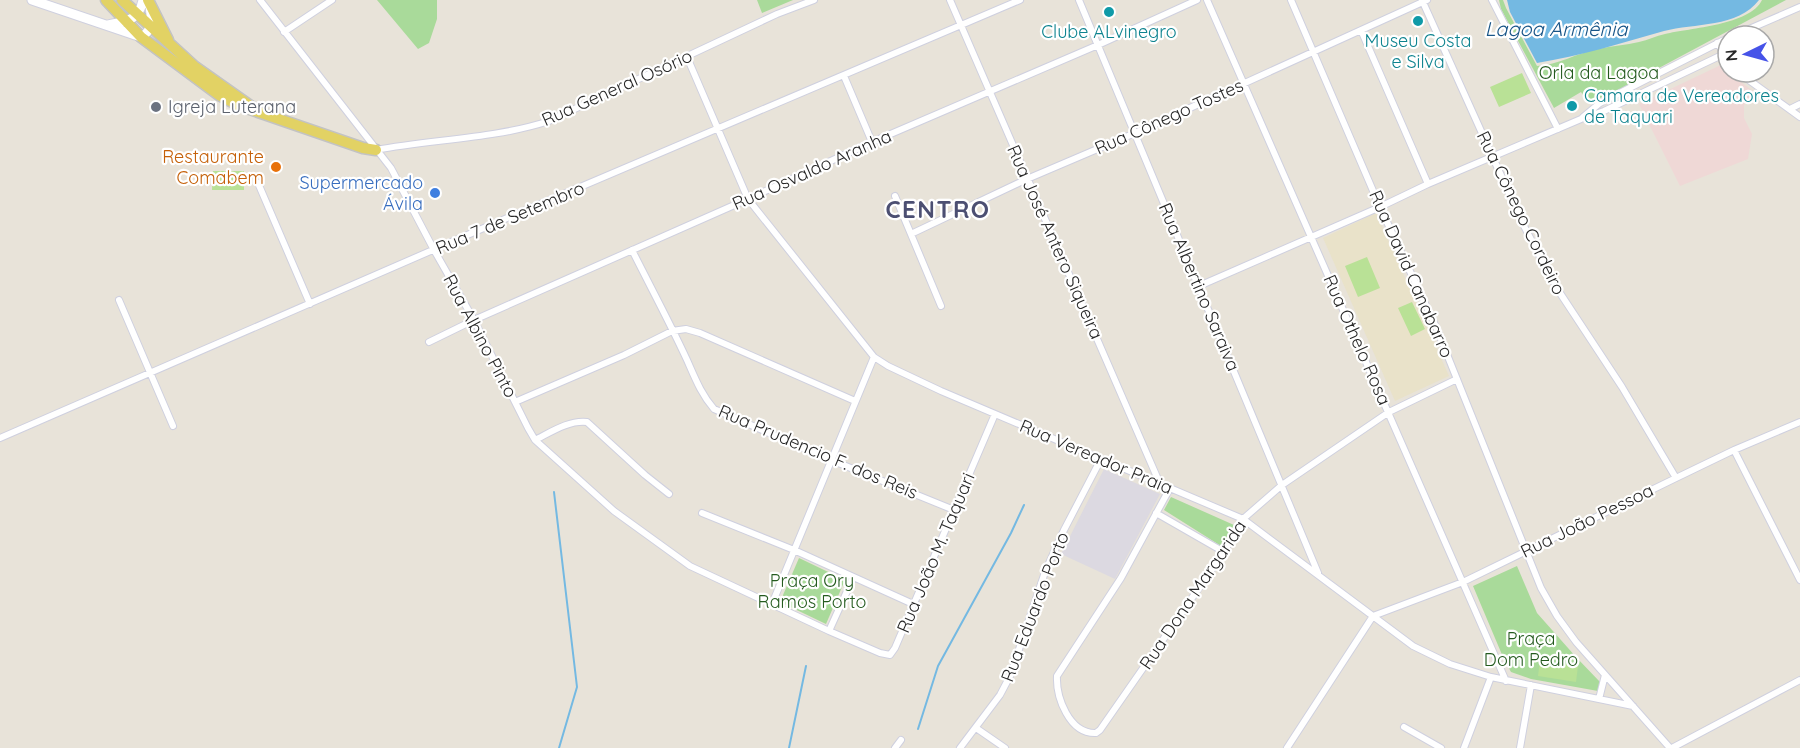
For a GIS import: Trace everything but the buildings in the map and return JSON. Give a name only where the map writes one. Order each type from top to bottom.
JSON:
[{"type":"main road","points":[[106,0],[141,38],[194,66],[262,114],[363,148],[376,150]]},
{"type":"main road","points":[[124,2],[131,4],[141,0]]},
{"type":"main road","points":[[148,0],[167,50]]},
{"type":"main road","points":[[124,2],[151,26],[167,50]]},
{"type":"street","points":[[32,0],[141,38],[151,26],[148,0]]},
{"type":"street","points":[[108,25],[138,15],[141,0]]},
{"type":"street","name":"Rua Albino Pinto","points":[[260,0],[391,168],[474,320],[535,440],[614,511],[690,566],[829,631],[854,640]]},
{"type":"street","points":[[284,32],[332,0]]},
{"type":"street","name":"Rua General Osório","points":[[376,150],[530,127],[549,121],[777,14],[814,0]]},
{"type":"street","name":"Rua José Antero Siqueira","points":[[950,0],[1160,484]]},
{"type":"street","name":"Rua 7 de Setembro","points":[[0,438],[1020,0]]},
{"type":"street","name":"Rua Albertino Saraiva","points":[[1079,0],[1319,575]]},
{"type":"street","name":"Rua Osvaldo Aranha","points":[[429,342],[872,142],[1197,0]]},
{"type":"street","name":"Rua Othelo Rosa","points":[[1207,0],[1506,681]]},
{"type":"street","name":"Rua David Canabarro","points":[[1291,0],[1380,207],[1436,327],[1541,588],[1557,616],[1576,642],[1671,748]]},
{"type":"street","name":"Rua Cônego Tostes","points":[[911,234],[1027,179],[1314,53],[1424,1]]},
{"type":"street","name":"Rua Cônego Cordeiro","points":[[1424,1],[1522,222],[1560,292],[1622,387],[1676,478]]},
{"type":"street","points":[[1493,1],[1558,129]]},
{"type":"street","points":[[1761,24],[1800,7]]},
{"type":"street","points":[[1361,30],[1428,184]]},
{"type":"street","points":[[1581,119],[1600,103],[1716,44]]},
{"type":"street","name":"Rua Vereador Praia","points":[[687,57],[748,199],[874,357],[888,366],[996,414],[1243,519],[1413,646],[1450,664],[1506,681],[1633,706]]},
{"type":"street","points":[[1199,286],[1428,184],[1604,111],[1716,60]]},
{"type":"street","points":[[844,76],[872,142]]},
{"type":"street","points":[[1644,81],[1648,90]]},
{"type":"street","points":[[1755,84],[1800,117]]},
{"type":"street","points":[[1790,109],[1800,104]]},
{"type":"street","points":[[258,183],[310,304]]},
{"type":"street","points":[[895,196],[941,306]]},
{"type":"street","name":"Rua Prudencio F. dos Reis","points":[[632,249],[705,400],[714,409],[954,510]]},
{"type":"street","points":[[119,300],[173,426]]},
{"type":"street","points":[[515,402],[624,355],[672,331],[686,329],[700,333],[855,401]]},
{"type":"street","points":[[772,604],[874,357]]},
{"type":"street","name":"Rua Dona Margarida","points":[[1156,513],[1121,578],[1057,676],[1056,686],[1065,712],[1072,721],[1086,731],[1096,733],[1100,730],[1224,552],[1243,519],[1281,485],[1389,412],[1457,379]]},
{"type":"street","name":"Rua João M. Taquari","points":[[854,640],[880,653],[892,654],[996,414]]},
{"type":"street","points":[[535,440],[568,424],[587,422],[669,494]]},
{"type":"street","name":"Rua João Pessoa","points":[[1373,616],[1463,582],[1734,450],[1800,422]]},
{"type":"street","points":[[1734,450],[1800,580]]},
{"type":"street","name":"Rua Eduardo Porto","points":[[960,748],[1000,696],[1010,676],[1045,572],[1101,459]]},
{"type":"street","points":[[1170,488],[1156,513],[1224,552]]},
{"type":"street","points":[[702,513],[794,550],[913,604]]},
{"type":"street","points":[[829,631],[853,578]]},
{"type":"street","points":[[1287,748],[1373,616]]},
{"type":"street","points":[[1599,699],[1605,675]]},
{"type":"street","points":[[1464,748],[1491,677]]},
{"type":"street","points":[[1671,748],[1800,680]]},
{"type":"street","points":[[1520,748],[1531,685]]},
{"type":"street","points":[[1404,727],[1440,748]]},
{"type":"street","points":[[976,728],[1005,748]]},
{"type":"street","points":[[896,748],[901,740]]},
{"type":"shaded area","points":[[1716,67],[1716,84],[1744,84],[1755,93],[1744,105],[1744,118],[1752,134],[1748,159],[1680,186],[1639,104]]},
{"type":"shaded area","points":[[1376,213],[1449,376],[1395,401],[1323,238]]},
{"type":"shaded area","points":[[1104,469],[1160,494],[1115,579],[1061,554]]},
{"type":"green space","points":[[377,0],[437,0],[437,19],[429,43],[418,49]]},
{"type":"green space","points":[[757,0],[793,0],[762,13]]},
{"type":"green space","name":"Orla da Lagoa","points":[[1499,0],[1503,0],[1537,66],[1598,49],[1716,24],[1716,37],[1614,92],[1588,103],[1581,92],[1554,108],[1501,9]]},
{"type":"green space","name":"Orla da Lagoa","points":[[1762,0],[1786,0],[1741,24],[1718,24],[1745,15]]},
{"type":"green space","points":[[1522,73],[1531,93],[1499,107],[1490,87]]},
{"type":"green space","points":[[213,171],[244,171],[244,190],[212,190]]},
{"type":"green space","points":[[1367,257],[1380,288],[1358,297],[1345,266]]},
{"type":"green space","points":[[1412,302],[1425,329],[1411,336],[1398,308]]},
{"type":"green space","points":[[1171,497],[1234,525],[1221,546],[1164,510]]},
{"type":"green space","name":"Praça Ory Ramos Porto","points":[[799,558],[845,580],[826,624],[780,602]]},
{"type":"green space","name":"Praça Dom Pedro","points":[[1517,566],[1537,613],[1600,682],[1598,691],[1531,679],[1511,672],[1473,586]]},
{"type":"green space","points":[[1540,661],[1578,666],[1576,682],[1538,676]]},
{"type":"water","name":"Lagoa Armênia","points":[[1507,0],[1759,0],[1740,16],[1728,20],[1664,31],[1585,53],[1537,63],[1510,12]]},
{"type":"waterway","points":[[554,492],[577,687],[559,748]]},
{"type":"waterway","points":[[918,729],[938,666],[1024,505]]},
{"type":"waterway","points":[[789,748],[806,666]]},
{"type":"place","name":"Clube ALvinegro","points":[[1109,12]]},
{"type":"place","name":"Museu Costa e Silva","points":[[1418,21]]},
{"type":"place","name":"Camara de Vereadores de Taquari","points":[[1572,106]]},
{"type":"place","name":"Igreja Luterana","points":[[156,107]]},
{"type":"place","name":"Restaurante Comabem","points":[[276,167]]},
{"type":"place","name":"Supermercado Ávila","points":[[435,193]]},
{"type":"district","name":"CENTRO","points":[[938,210]]}]
